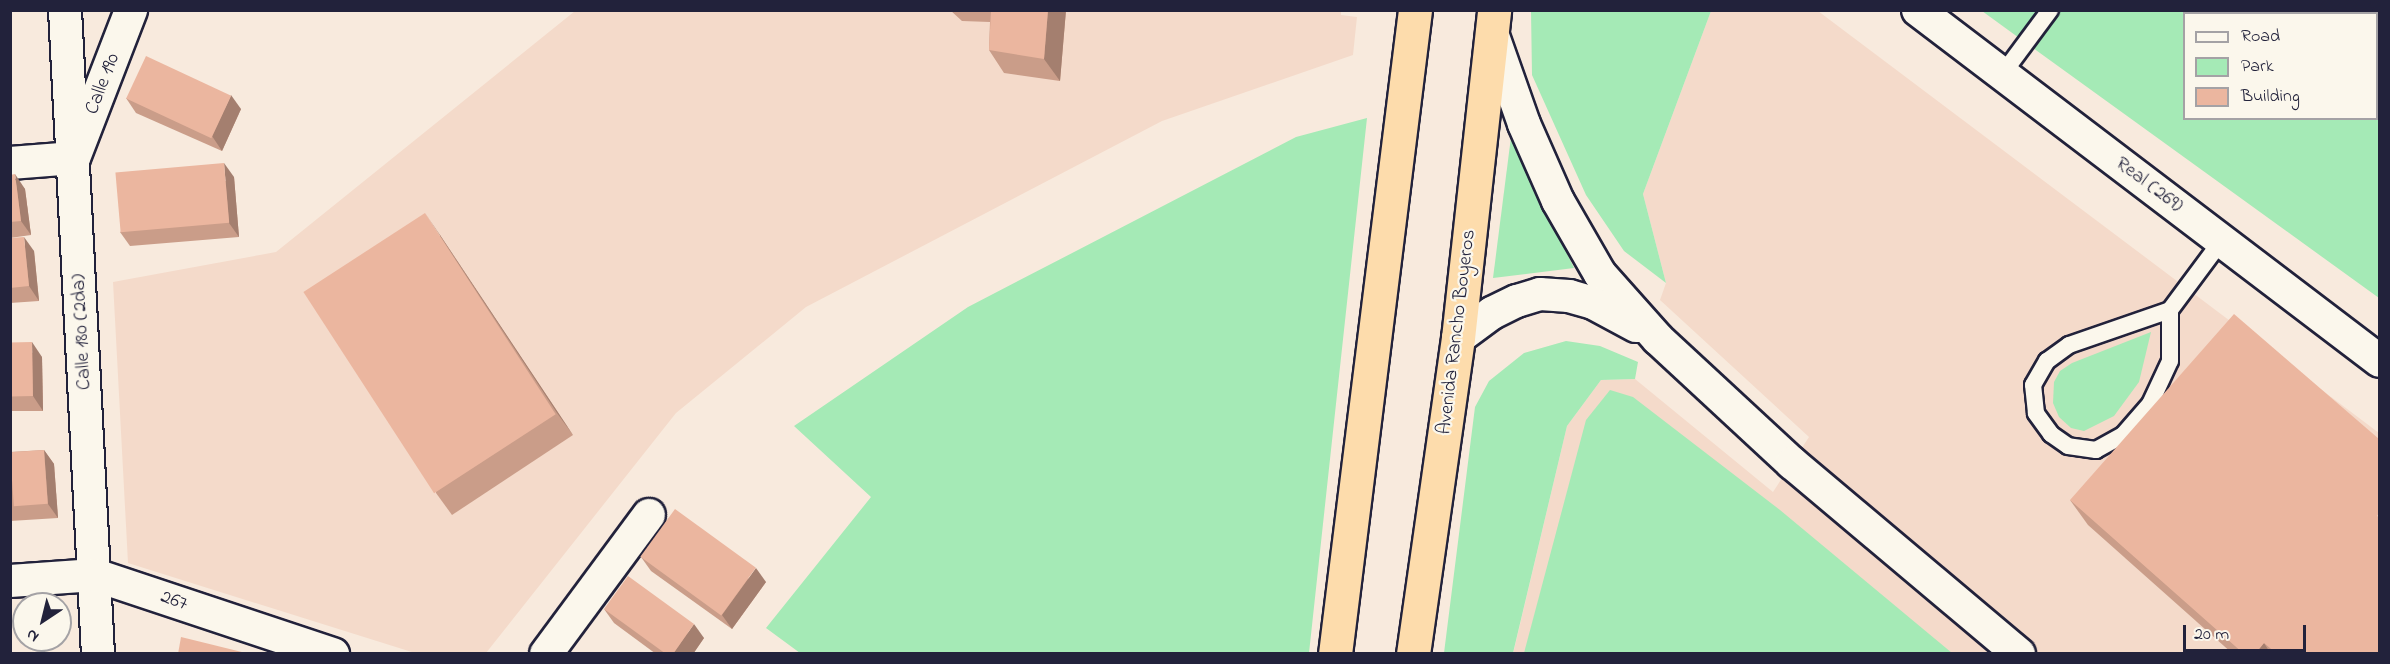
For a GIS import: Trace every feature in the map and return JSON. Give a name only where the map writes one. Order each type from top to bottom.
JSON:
[{"type":"highway","points":[[1335,654],[1415,10]]},
{"type":"highway","name":"Avenida Rancho Boyeros","points":[[1413,654],[1458,338],[1493,22]]},
{"type":"street","name":"Calle 180 (2da)","points":[[65,10],[98,654]]},
{"type":"street","name":"Calle 190","points":[[74,158],[132,10]]},
{"type":"street","name":"Real (269)","points":[[1917,10],[2379,361]]},
{"type":"street","points":[[1493,22],[1524,124],[1558,201],[1600,274],[1658,339],[1792,463],[2019,654]]},
{"type":"street","points":[[10,163],[74,158]]},
{"type":"street","points":[[1458,338],[1492,313],[1540,294],[1569,296],[1593,303],[1658,339]]},
{"type":"street","points":[[546,654],[649,515]]},
{"type":"street","name":"267","points":[[10,581],[95,575],[302,648],[333,654]]},
{"type":"lane","points":[[2001,76],[2050,10]]},
{"type":"lane","points":[[2170,310],[2170,361],[2150,404],[2123,435],[2096,450],[2068,446],[2051,434],[2036,413],[2034,385],[2047,361],[2069,345],[2170,310],[2222,240]]},
{"type":"shaded area","points":[[1341,10],[1341,15],[1357,17],[1353,55],[1162,121],[806,307],[676,413],[486,653],[415,653],[128,563],[113,282],[276,252],[575,11]]},
{"type":"shaded area","points":[[1711,11],[1818,11],[2379,433],[2379,653],[1513,654],[1567,426],[1601,380],[1635,379],[1773,492],[1809,437],[1660,300],[1666,283],[1643,194]]},
{"type":"green space","points":[[1531,11],[1711,11],[1643,194],[1666,283],[1624,251],[1586,195],[1532,75]]},
{"type":"green space","points":[[1982,11],[2379,11],[2379,298]]},
{"type":"green space","points":[[1367,118],[1309,653],[800,653],[766,628],[871,497],[794,426],[968,307],[1296,137]]},
{"type":"green space","points":[[1511,137],[1574,268],[1493,278]]},
{"type":"green space","points":[[2151,332],[2139,382],[2114,416],[2084,431],[2071,428],[2059,417],[2053,403],[2054,382],[2060,371],[2072,363]]},
{"type":"green space","points":[[1566,341],[1600,346],[1638,362],[1635,379],[1601,380],[1567,426],[1513,653],[1444,653],[1475,407],[1489,381],[1524,353]]},
{"type":"green space","points":[[1610,390],[1633,397],[1780,510],[1952,653],[1524,653],[1586,420]]},
{"type":"building","points":[[991,10],[1048,10],[1044,59],[989,50]]},
{"type":"building","points":[[146,56],[231,96],[211,138],[126,99]]},
{"type":"building","points":[[224,163],[229,223],[121,232],[115,172]]},
{"type":"building","points":[[15,174],[21,221],[10,222],[10,175]]},
{"type":"building","points":[[425,213],[556,414],[434,493],[303,292]]},
{"type":"building","points":[[24,237],[29,286],[10,288],[10,238]]},
{"type":"building","points":[[2234,314],[2379,439],[2379,513],[2377,516],[2379,517],[2379,654],[2277,654],[2264,643],[2255,654],[2244,654],[2070,500]]},
{"type":"building","points":[[10,342],[32,342],[33,396],[11,396]]},
{"type":"building","points":[[44,450],[48,504],[14,506],[10,452]]},
{"type":"building","points":[[675,509],[756,568],[721,616],[640,557]]},
{"type":"building","points":[[628,576],[694,624],[673,654],[666,654],[604,609]]},
{"type":"building","points":[[181,637],[250,654],[178,654]]}]
